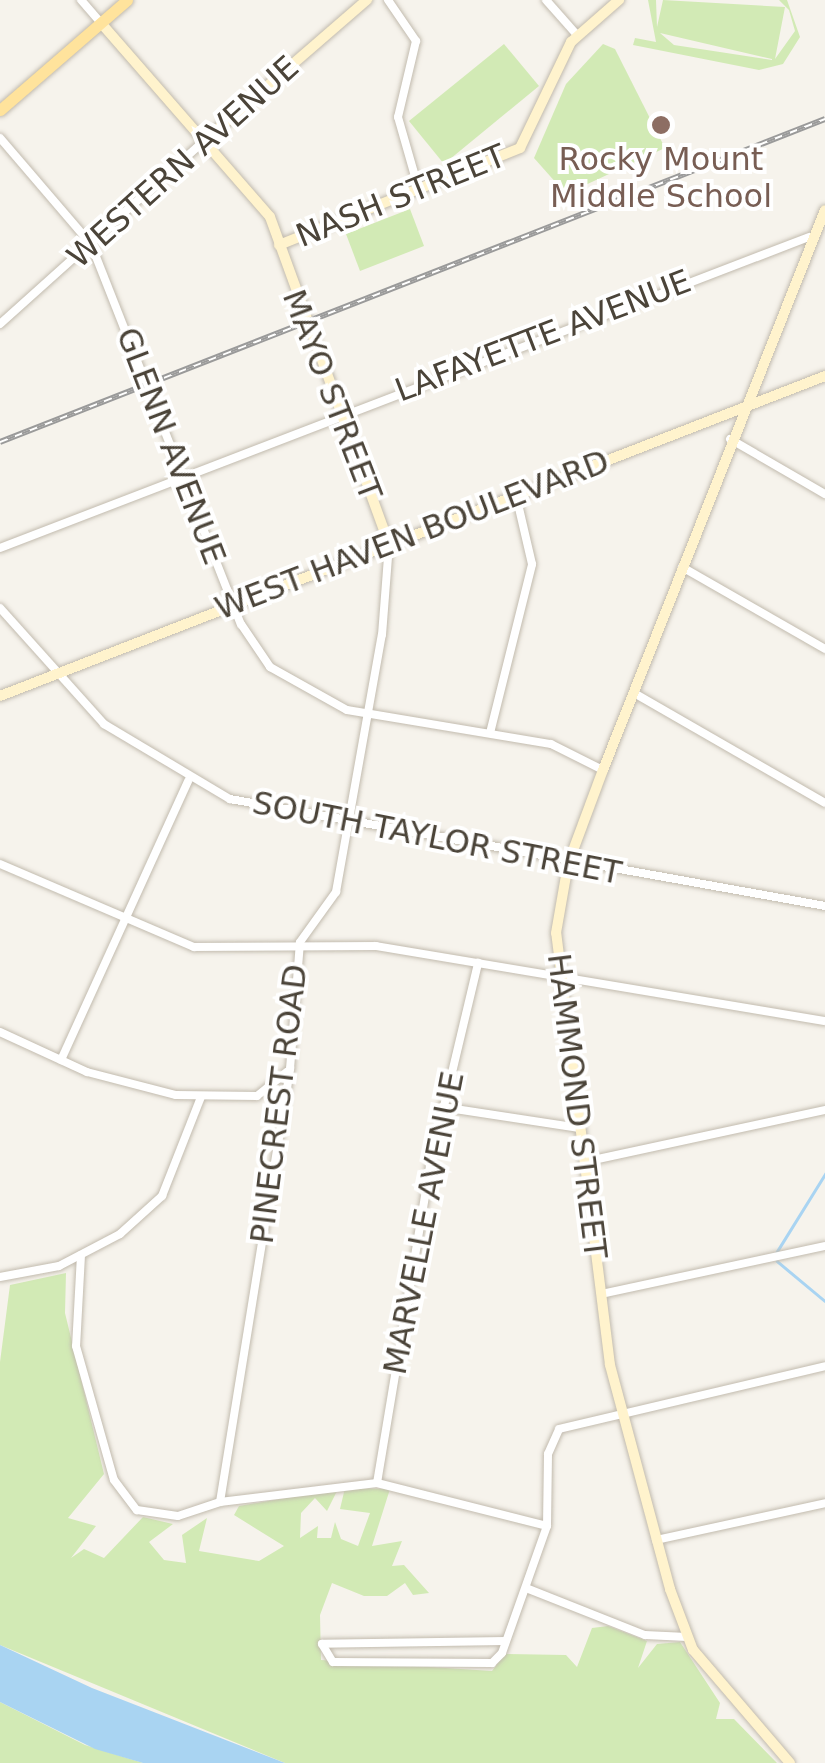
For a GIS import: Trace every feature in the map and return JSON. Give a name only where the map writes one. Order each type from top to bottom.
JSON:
[{"type":"main road","points":[[0,110],[127,0]]},
{"type":"street","points":[[81,0],[101,23]]},
{"type":"street","name":"WESTERN AVENUE","points":[[0,324],[367,0]]},
{"type":"street","points":[[388,0],[416,41],[398,117],[419,190]]},
{"type":"street","points":[[546,0],[577,35]]},
{"type":"street","name":"NASH STREET","points":[[279,245],[526,143],[577,35],[619,0]]},
{"type":"street","name":"MAYO STREET","points":[[101,23],[270,217],[388,544]]},
{"type":"street","name":"GLENN AVENUE","points":[[0,138],[92,244],[234,605],[282,678],[368,715],[570,749],[603,770]]},
{"type":"street","name":"HAMMOND STREET","points":[[790,1763],[688,1637],[656,1540],[620,1411],[600,1294],[558,977],[568,864],[809,236],[825,210]]},
{"type":"street","name":"LAFAYETTE AVENUE","points":[[0,548],[809,236]]},
{"type":"street","name":"WEST HAVEN BOULEVARD","points":[[0,696],[746,402],[825,376]]},
{"type":"street","points":[[730,439],[825,494]]},
{"type":"street","points":[[490,733],[532,564],[516,495]]},
{"type":"street","name":"PINECREST ROAD","points":[[220,1502],[290,1069],[300,942],[336,892],[368,715],[388,544]]},
{"type":"street","points":[[682,567],[825,649]]},
{"type":"street","name":"SOUTH TAYLOR STREET","points":[[0,608],[104,724],[188,781],[262,809],[825,906]]},
{"type":"street","points":[[634,693],[825,803]]},
{"type":"street","points":[[61,1060],[188,781]]},
{"type":"street","points":[[0,864],[194,947],[300,942],[478,963],[825,1021]]},
{"type":"street","name":"MARVELLE AVENUE","points":[[377,1484],[442,1107],[478,963]]},
{"type":"street","points":[[0,1032],[130,1086],[201,1097],[256,1096],[290,1069]]},
{"type":"street","points":[[0,1277],[81,1255],[162,1196],[201,1097]]},
{"type":"street","points":[[442,1107],[579,1128]]},
{"type":"street","points":[[584,1162],[825,1110]]},
{"type":"street","points":[[600,1294],[825,1246]]},
{"type":"street","points":[[81,1255],[76,1346],[114,1480],[151,1516],[220,1502],[377,1484],[548,1526]]},
{"type":"street","points":[[505,1641],[331,1638],[322,1644],[333,1662],[477,1666],[498,1660],[548,1526],[552,1436],[620,1411],[825,1366]]},
{"type":"street","points":[[656,1540],[825,1503]]},
{"type":"street","points":[[526,1588],[645,1635],[688,1637]]},
{"type":"green space","points":[[648,0],[656,0],[657,27],[663,0],[785,7],[775,59],[795,31],[789,10],[779,0],[787,0],[800,37],[783,64],[759,70],[633,45],[635,38],[656,42]],"holes":[[[660,33],[772,59],[674,45]]]},
{"type":"green space","points":[[504,44],[539,86],[444,164],[409,121]]},
{"type":"green space","points":[[603,44],[615,49],[665,148],[566,194],[534,158],[566,84]]},
{"type":"green space","points":[[410,209],[424,246],[360,271],[346,234]]},
{"type":"green space","points":[[66,1273],[65,1313],[104,1474],[68,1518],[96,1526],[71,1558],[84,1549],[104,1558],[143,1517],[173,1524],[149,1542],[164,1560],[186,1563],[182,1535],[207,1518],[199,1551],[259,1561],[284,1546],[234,1515],[239,1506],[338,1489],[327,1511],[315,1498],[301,1513],[300,1538],[318,1526],[317,1538],[331,1538],[335,1522],[341,1539],[358,1546],[370,1513],[340,1509],[345,1488],[390,1489],[372,1546],[402,1541],[392,1566],[404,1565],[429,1593],[413,1595],[405,1583],[387,1596],[364,1596],[332,1583],[320,1615],[321,1660],[492,1671],[505,1654],[566,1655],[577,1667],[592,1628],[608,1626],[647,1641],[638,1668],[657,1644],[680,1642],[720,1703],[716,1719],[734,1719],[777,1763],[285,1763],[0,1645],[0,1362],[10,1285]]},
{"type":"green space","points":[[0,1702],[85,1745],[143,1763],[0,1763]]},
{"type":"water","points":[[0,1645],[92,1688],[285,1763],[143,1763],[95,1749],[0,1702]]},
{"type":"waterway","points":[[776,1253],[825,1174]]},
{"type":"waterway","points":[[777,1261],[825,1301]]},
{"type":"railway","points":[[0,442],[825,119]]},
{"type":"place","name":"Rocky Mount Middle School","points":[[661,125]]}]
